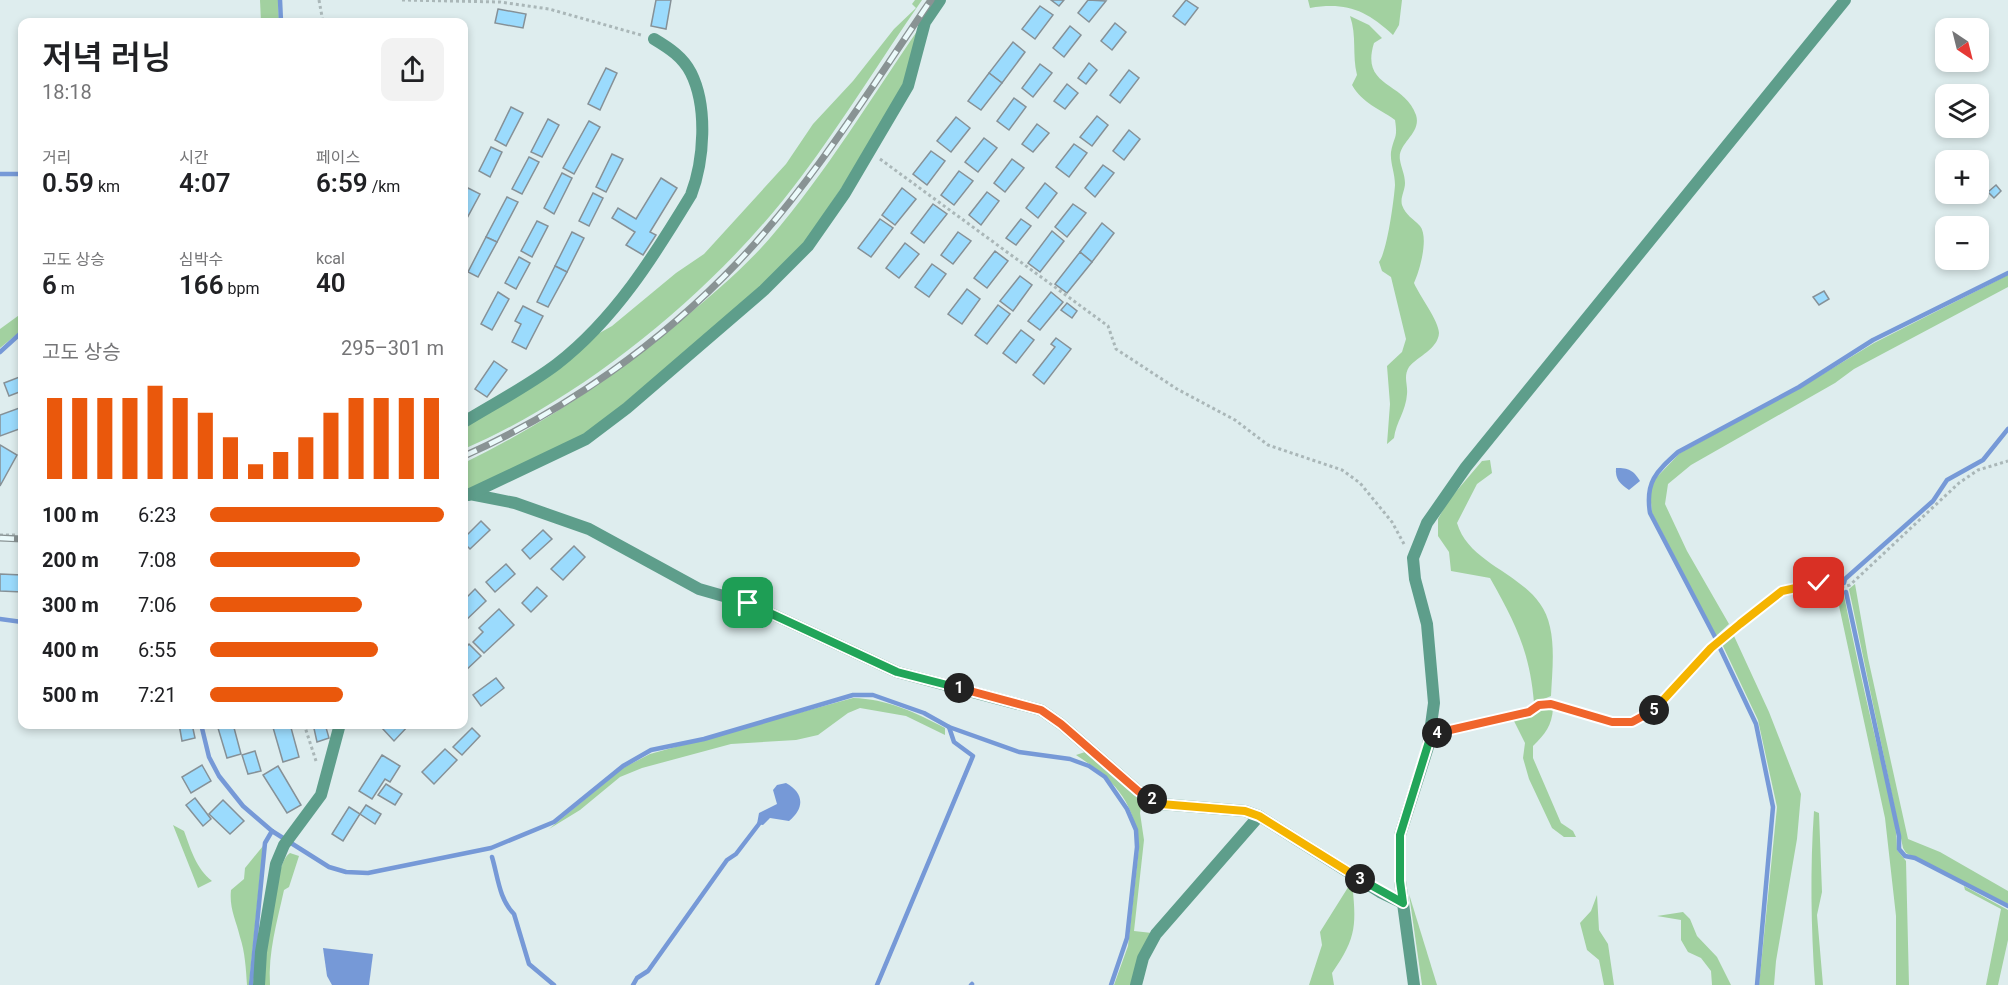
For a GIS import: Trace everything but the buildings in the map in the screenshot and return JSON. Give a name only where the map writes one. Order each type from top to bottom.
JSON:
[{"type":"street","points":[[468,495],[586,439],[627,408],[764,290],[808,246],[845,193],[908,86],[925,22],[940,0]]},
{"type":"street","points":[[1414,985],[1400,881],[1400,835],[1431,735],[1434,703],[1433,663],[1427,624],[1415,579],[1413,558],[1427,523],[1466,467],[1845,0]]},
{"type":"street","points":[[468,420],[525,386],[558,363],[586,338],[619,303],[691,195],[698,176],[700,147],[697,91],[691,72],[675,52],[654,39]]},
{"type":"street","points":[[468,495],[515,503],[589,529],[699,589],[748,603],[897,672],[1041,710],[1061,724],[1138,791],[1161,804],[1245,811],[1259,816],[1380,892],[1403,903]]},
{"type":"street","points":[[259,985],[261,952],[276,864],[284,845],[321,795],[339,729]]},
{"type":"street","points":[[1136,985],[1143,958],[1156,934],[1259,816]]},
{"type":"path","points":[[319,0],[322,18]]},
{"type":"path","points":[[402,0],[500,2],[549,9],[654,39]]},
{"type":"path","points":[[869,151],[1108,326],[1116,349],[1177,389],[1235,420],[1268,445],[1342,470],[1360,483],[1392,522],[1413,558]]},
{"type":"path","points":[[1431,735],[1529,712],[1539,705],[1551,704],[1612,722],[1632,722],[1651,714],[1711,648],[1782,591],[1819,583],[1840,588],[1850,585],[1959,483],[1978,470],[2008,461]]},
{"type":"path","points":[[0,535],[18,535]]},
{"type":"path","points":[[305,729],[312,753],[327,774]]},
{"type":"green space","points":[[260,0],[278,0],[279,18],[261,18]]},
{"type":"green space","points":[[915,0],[922,0],[801,177],[732,258],[649,334],[604,368],[558,399],[468,447],[468,423],[589,339],[612,326],[676,273],[704,254],[786,164],[813,124],[853,81],[894,29],[916,8],[912,4]]},
{"type":"green space","points":[[1308,0],[1402,0],[1399,25],[1393,35],[1374,19],[1355,10],[1334,6],[1310,8]]},
{"type":"green space","points":[[1350,16],[1369,25],[1382,38],[1374,43],[1371,58],[1373,68],[1378,77],[1410,104],[1416,115],[1416,128],[1400,154],[1405,183],[1402,205],[1423,231],[1423,254],[1414,283],[1436,322],[1439,333],[1435,344],[1407,371],[1405,406],[1394,438],[1387,444],[1390,404],[1387,366],[1402,352],[1406,339],[1391,277],[1382,271],[1379,262],[1387,237],[1393,202],[1395,185],[1391,152],[1396,126],[1395,120],[1366,101],[1352,85],[1357,75]]},
{"type":"green space","points":[[920,27],[905,84],[866,151],[804,244],[760,289],[584,437],[468,490],[468,461],[551,415],[605,379],[683,319],[750,260],[791,213],[848,135]]},
{"type":"green space","points":[[2008,275],[2008,287],[1854,369],[1835,383],[1691,465],[1668,484],[1665,504],[1687,551],[1729,624],[1716,636],[1652,513],[1650,492],[1654,480],[1680,453],[1800,388],[1874,343]]},
{"type":"green space","points":[[18,316],[18,333],[0,348],[0,329]]},
{"type":"green space","points":[[1490,460],[1492,473],[1477,484],[1457,523],[1465,539],[1476,552],[1519,583],[1533,595],[1543,609],[1550,627],[1552,644],[1551,696],[1534,703],[1529,668],[1520,638],[1490,578],[1451,571],[1449,552],[1438,536],[1438,519],[1448,501],[1482,461]]},
{"type":"green space","points":[[1855,584],[1868,658],[1908,839],[1940,852],[2008,891],[2008,904],[1906,853],[1903,848],[1849,589]]},
{"type":"green space","points":[[1843,591],[1892,809],[1897,850],[1906,861],[1909,985],[1896,985],[1896,916],[1885,818],[1836,592]]},
{"type":"green space","points":[[1734,636],[1769,712],[1801,794],[1797,839],[1774,985],[1759,985],[1777,807],[1758,720],[1722,644]]},
{"type":"green space","points":[[853,698],[878,701],[912,712],[945,728],[945,735],[906,716],[860,708],[848,713],[818,735],[796,740],[731,744],[642,768],[620,777],[580,810],[549,829],[623,768],[650,754]]},
{"type":"green space","points":[[1540,707],[1553,708],[1547,729],[1533,746],[1533,758],[1561,823],[1573,831],[1576,837],[1564,837],[1552,828],[1529,779],[1523,758],[1525,743],[1513,719],[1527,716]]},
{"type":"green space","points":[[1088,751],[1142,802],[1140,813],[1144,840],[1134,931],[1152,933],[1130,985],[1114,985],[1128,946],[1139,847],[1132,816],[1120,793],[1101,773],[1076,755]]},
{"type":"green space","points":[[1814,811],[1819,813],[1822,892],[1817,915],[1823,985],[1815,985],[1812,919]]},
{"type":"green space","points":[[173,825],[184,831],[198,864],[212,881],[198,888]]},
{"type":"green space","points":[[263,846],[249,985],[247,985],[242,943],[232,908],[231,890],[244,879],[245,868]]},
{"type":"green space","points":[[290,853],[299,856],[289,887],[284,890],[272,949],[270,985],[262,985],[274,893],[284,861]]},
{"type":"green space","points":[[1352,881],[1353,929],[1347,949],[1332,973],[1334,985],[1309,985],[1322,945],[1320,932]]},
{"type":"green space","points":[[1964,886],[2008,910],[2008,940],[1998,985],[1986,985],[2001,909],[1965,890]]},
{"type":"green space","points":[[1409,894],[1437,985],[1422,985]]},
{"type":"green space","points":[[1597,895],[1599,930],[1608,944],[1614,985],[1604,985],[1599,960],[1587,950],[1580,923],[1591,911]]},
{"type":"green space","points":[[1683,912],[1690,919],[1697,936],[1717,957],[1731,985],[1712,985],[1711,971],[1701,958],[1688,952],[1681,940],[1681,920],[1657,916]]},
{"type":"water","points":[[1616,468],[1630,470],[1640,481],[1629,490],[1619,481]]},
{"type":"water","points":[[786,783],[799,796],[798,811],[789,821],[770,818],[763,825],[757,824],[759,813],[777,804],[773,790],[777,785]]},
{"type":"water","points":[[323,948],[373,954],[369,985],[332,985],[327,976]]},
{"type":"waterway","points":[[280,0],[281,18]]},
{"type":"waterway","points":[[0,174],[18,174]]},
{"type":"waterway","points":[[1715,637],[1650,513],[1649,493],[1658,472],[1678,452],[1799,387],[1873,340],[2008,273]]},
{"type":"waterway","points":[[0,352],[18,336]]},
{"type":"waterway","points":[[1844,583],[1845,579],[1933,501],[1947,480],[1983,460],[2008,429]]},
{"type":"waterway","points":[[1846,592],[1899,836],[1899,849],[1905,856],[1915,858],[2008,906]]},
{"type":"waterway","points":[[0,619],[18,621]]},
{"type":"waterway","points":[[1719,646],[1756,724],[1773,807],[1757,985]]},
{"type":"waterway","points":[[202,729],[209,757],[219,776],[243,806],[272,831],[329,867],[346,872],[368,873],[491,848],[554,822],[623,766],[651,750],[704,739],[853,695],[873,695],[924,713],[949,727],[1019,752],[1070,759],[1089,766],[1105,777],[1127,809],[1136,830],[1137,847],[1127,938],[1111,985]]},
{"type":"waterway","points":[[877,985],[973,756],[954,742],[949,727]]},
{"type":"waterway","points":[[633,985],[637,978],[648,971],[727,860],[736,854],[762,820]]},
{"type":"waterway","points":[[251,985],[265,843],[272,831]]},
{"type":"waterway","points":[[492,857],[502,895],[514,914],[529,964],[554,985]]},
{"type":"railway","points":[[468,454],[539,418],[610,373],[676,321],[708,292],[764,233],[815,169],[931,0]]},
{"type":"railway","points":[[0,538],[18,539]]},
{"type":"route","points":[[748,603],[897,672],[1041,710],[1061,724],[1138,791],[1161,804],[1245,811],[1259,816],[1380,892],[1403,903],[1400,881],[1400,835],[1431,735],[1529,712],[1539,705],[1551,704],[1612,722],[1632,722],[1651,714],[1711,648],[1782,591],[1819,583]]}]
